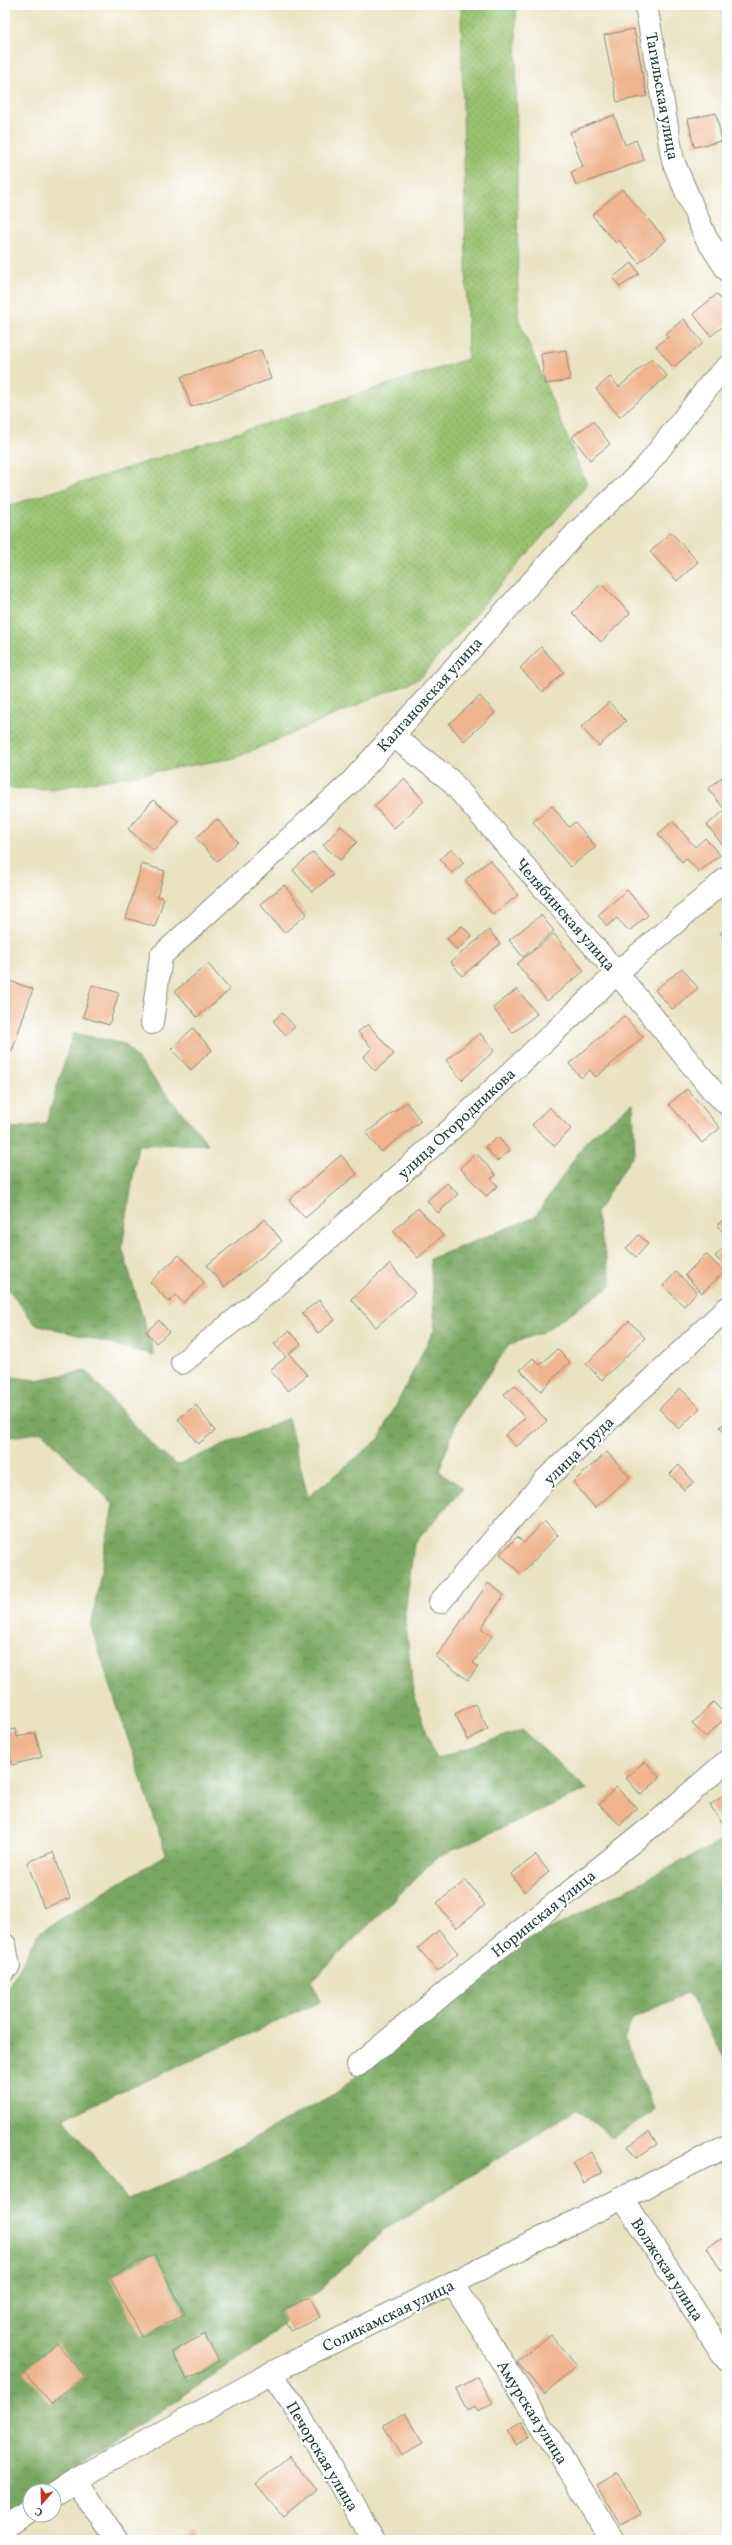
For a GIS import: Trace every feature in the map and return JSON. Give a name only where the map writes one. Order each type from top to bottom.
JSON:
[{"type":"street","name":"Тагильская улица","points":[[646,5],[673,161],[706,238],[727,270]]},
{"type":"street","name":"Калгановская улица","points":[[152,1023],[161,956],[351,782],[575,534],[646,468],[711,383],[727,367]]},
{"type":"street","name":"Челябинская улица","points":[[392,735],[450,780],[617,973],[713,1091],[727,1104]]},
{"type":"street","name":"улица Огородникова","points":[[182,1363],[275,1287],[449,1131],[617,973],[727,878]]},
{"type":"street","name":"улица Труда","points":[[440,1602],[545,1480],[727,1308]]},
{"type":"street","name":"Норинская улица","points":[[358,2065],[494,1952],[656,1823],[727,1761]]},
{"type":"street","points":[[5,1945],[9,1966],[5,1970]]},
{"type":"street","name":"Соликамская улица","points":[[62,2489],[75,2480],[271,2373],[727,2146]]},
{"type":"street","name":"Волжская улица","points":[[622,2197],[727,2361]]},
{"type":"street","name":"Амурская улица","points":[[453,2283],[613,2540]]},
{"type":"street","name":"Печорская улица","points":[[271,2373],[297,2410],[374,2540]]},
{"type":"street","points":[[75,2480],[117,2540]]},
{"type":"street","points":[[5,2526],[22,2515]]},
{"type":"green space","points":[[461,5],[516,5],[518,318],[587,485],[420,678],[235,758],[51,789],[5,788],[5,507],[468,359]]},
{"type":"green space","points":[[73,1033],[125,1044],[208,1144],[138,1145],[122,1248],[154,1355],[35,1324],[5,1285],[5,1129],[46,1124]]},
{"type":"green space","points":[[633,1103],[635,1152],[596,1213],[612,1285],[543,1332],[509,1345],[457,1420],[439,1471],[463,1488],[414,1544],[405,1614],[413,1691],[436,1759],[522,1730],[587,1789],[436,1858],[312,1981],[320,2002],[64,2118],[127,2199],[181,2178],[336,2093],[486,1962],[727,1838],[727,2061],[687,1993],[633,2018],[624,2038],[655,2111],[612,2138],[577,2109],[384,2230],[262,2343],[53,2483],[22,2483],[22,2504],[5,2515],[5,1992],[40,1932],[166,1854],[91,1627],[113,1504],[42,1432],[5,1438],[5,1376],[35,1380],[86,1371],[157,1450],[177,1465],[288,1418],[308,1497],[379,1439],[435,1328],[430,1259],[535,1217],[587,1140]]},
{"type":"building","points":[[634,29],[647,96],[617,102],[604,35]]},
{"type":"building","points":[[716,113],[722,141],[694,147],[688,119]]},
{"type":"building","points":[[614,115],[625,145],[636,140],[644,160],[576,186],[571,172],[583,167],[570,132]]},
{"type":"building","points":[[622,189],[666,240],[639,263],[619,240],[616,243],[592,215]]},
{"type":"building","points":[[632,263],[639,274],[620,287],[613,277]]},
{"type":"building","points":[[717,294],[727,306],[727,323],[711,336],[693,314]]},
{"type":"building","points":[[684,319],[703,343],[673,367],[656,346],[668,337],[665,334]]},
{"type":"building","points":[[261,350],[271,379],[191,407],[181,377]]},
{"type":"building","points":[[566,350],[570,380],[545,384],[541,354]]},
{"type":"building","points":[[652,358],[667,376],[620,417],[596,389],[610,377],[619,387]]},
{"type":"building","points":[[593,421],[610,444],[590,460],[572,437]]},
{"type":"building","points":[[671,532],[698,562],[677,581],[650,552]]},
{"type":"building","points":[[601,584],[630,613],[601,642],[572,613]]},
{"type":"building","points":[[541,647],[564,672],[543,692],[520,668]]},
{"type":"building","points":[[480,696],[495,713],[464,741],[449,724]]},
{"type":"building","points":[[609,702],[626,721],[599,746],[581,727]]},
{"type":"building","points":[[727,773],[727,846],[725,848],[707,825],[725,810],[708,789]]},
{"type":"building","points":[[404,779],[424,801],[394,828],[374,806]]},
{"type":"building","points":[[153,800],[179,822],[154,851],[128,829]]},
{"type":"building","points":[[552,806],[569,827],[575,822],[596,847],[570,867],[533,822]]},
{"type":"building","points":[[217,819],[238,842],[217,861],[196,838]]},
{"type":"building","points":[[673,821],[695,847],[705,838],[720,855],[699,872],[686,858],[682,862],[658,834]]},
{"type":"building","points":[[341,826],[357,842],[340,860],[323,845]]},
{"type":"building","points":[[452,849],[464,863],[452,873],[440,859]]},
{"type":"building","points":[[313,852],[333,875],[312,892],[293,870]]},
{"type":"building","points":[[490,860],[518,895],[493,915],[465,880]]},
{"type":"building","points":[[142,864],[165,871],[157,896],[164,898],[155,927],[126,918]]},
{"type":"building","points":[[284,885],[307,914],[284,933],[260,904]]},
{"type":"building","points":[[627,890],[648,915],[629,931],[617,918],[607,926],[598,915]]},
{"type":"building","points":[[541,915],[554,931],[523,957],[509,940]]},
{"type":"building","points":[[462,926],[472,936],[457,950],[447,939]]},
{"type":"building","points":[[727,926],[727,941],[720,933]]},
{"type":"building","points":[[489,930],[500,944],[462,976],[451,962]]},
{"type":"building","points":[[554,934],[584,971],[547,1001],[517,964]]},
{"type":"building","points":[[208,964],[230,990],[197,1017],[175,991]]},
{"type":"building","points":[[682,968],[698,988],[672,1009],[655,990]]},
{"type":"building","points":[[7,980],[33,989],[12,1051],[5,1048],[5,988]]},
{"type":"building","points":[[92,985],[119,993],[109,1025],[83,1017]]},
{"type":"building","points":[[517,989],[537,1014],[513,1033],[493,1008]]},
{"type":"building","points":[[282,1013],[295,1027],[286,1035],[273,1021]]},
{"type":"building","points":[[624,1016],[643,1037],[596,1077],[590,1070],[581,1078],[569,1064]]},
{"type":"building","points":[[368,1024],[394,1054],[375,1071],[363,1057],[372,1048],[358,1032]]},
{"type":"building","points":[[193,1028],[212,1050],[191,1070],[171,1049]]},
{"type":"building","points":[[480,1033],[494,1051],[462,1080],[446,1060]]},
{"type":"building","points":[[687,1089],[720,1128],[702,1143],[669,1104]]},
{"type":"building","points":[[406,1102],[421,1121],[381,1152],[366,1133]]},
{"type":"building","points":[[549,1107],[571,1129],[555,1146],[532,1125]]},
{"type":"building","points":[[498,1137],[510,1151],[497,1161],[485,1147]]},
{"type":"building","points":[[476,1153],[496,1175],[491,1179],[498,1186],[486,1196],[460,1168]]},
{"type":"building","points":[[341,1155],[357,1174],[305,1218],[289,1200]]},
{"type":"building","points":[[447,1183],[458,1194],[438,1213],[427,1201]]},
{"type":"building","points":[[418,1208],[443,1235],[418,1258],[393,1231]]},
{"type":"building","points":[[727,1216],[727,1237],[717,1225]]},
{"type":"building","points":[[265,1219],[282,1241],[224,1287],[207,1265]]},
{"type":"building","points":[[639,1235],[648,1244],[636,1257],[626,1248]]},
{"type":"building","points":[[726,1246],[727,1247],[727,1269],[715,1256]]},
{"type":"building","points":[[706,1254],[724,1272],[702,1293],[685,1275]]},
{"type":"building","points":[[179,1255],[205,1283],[183,1303],[176,1295],[169,1302],[150,1282]]},
{"type":"building","points":[[390,1264],[415,1293],[376,1327],[351,1299]]},
{"type":"building","points":[[676,1272],[697,1292],[684,1306],[663,1286]]},
{"type":"building","points":[[319,1300],[335,1320],[318,1333],[302,1313]]},
{"type":"building","points":[[159,1320],[169,1332],[156,1343],[146,1332]]},
{"type":"building","points":[[629,1321],[645,1338],[602,1380],[586,1364]]},
{"type":"building","points":[[289,1331],[301,1344],[289,1354],[307,1375],[288,1391],[270,1370],[286,1357],[274,1344]]},
{"type":"building","points":[[557,1349],[570,1362],[541,1391],[520,1370],[533,1358],[540,1365]]},
{"type":"building","points":[[515,1385],[547,1421],[516,1447],[505,1435],[525,1418],[504,1394]]},
{"type":"building","points":[[680,1388],[700,1408],[679,1429],[659,1409]]},
{"type":"building","points":[[196,1405],[215,1431],[198,1444],[178,1419]]},
{"type":"building","points":[[727,1421],[727,1436],[720,1427]]},
{"type":"building","points":[[607,1452],[630,1477],[595,1508],[573,1482]]},
{"type":"building","points":[[679,1465],[694,1482],[684,1490],[670,1474]]},
{"type":"building","points":[[544,1521],[558,1535],[521,1574],[500,1554],[517,1537],[524,1543]]},
{"type":"building","points":[[488,1583],[504,1595],[481,1628],[492,1636],[473,1663],[478,1667],[468,1680],[436,1657]]},
{"type":"building","points":[[713,1702],[727,1716],[706,1737],[692,1724]]},
{"type":"building","points":[[475,1704],[488,1729],[468,1740],[455,1714]]},
{"type":"building","points":[[15,1729],[17,1737],[35,1733],[42,1757],[12,1765],[5,1731]]},
{"type":"building","points":[[645,1761],[660,1778],[641,1795],[626,1778]]},
{"type":"building","points":[[616,1787],[637,1808],[620,1825],[599,1805]]},
{"type":"building","points":[[727,1793],[727,1826],[725,1827],[710,1805]]},
{"type":"building","points":[[53,1852],[70,1898],[44,1908],[27,1862]]},
{"type":"building","points":[[536,1855],[549,1872],[524,1892],[511,1874]]},
{"type":"building","points":[[466,1880],[485,1905],[456,1928],[437,1903]]},
{"type":"building","points":[[439,1930],[458,1953],[438,1971],[418,1948]]},
{"type":"building","points":[[649,2132],[657,2144],[636,2158],[628,2146]]},
{"type":"building","points":[[591,2152],[602,2173],[584,2183],[573,2162]]},
{"type":"building","points":[[727,2236],[727,2268],[721,2271],[707,2247]]},
{"type":"building","points":[[154,2254],[185,2314],[141,2337],[110,2277]]},
{"type":"building","points":[[310,2297],[320,2317],[291,2331],[281,2311]]},
{"type":"building","points":[[204,2334],[219,2361],[187,2379],[172,2352]]},
{"type":"building","points":[[550,2334],[577,2366],[544,2394],[517,2362]]},
{"type":"building","points":[[57,2343],[84,2376],[51,2404],[24,2372]]},
{"type":"building","points":[[478,2377],[493,2403],[477,2411],[474,2406],[467,2410],[456,2389]]},
{"type":"building","points":[[405,2413],[423,2444],[401,2456],[383,2425]]},
{"type":"building","points":[[522,2422],[530,2436],[515,2445],[507,2431]]},
{"type":"building","points":[[289,2456],[317,2489],[284,2517],[256,2484]]},
{"type":"building","points":[[617,2473],[640,2514],[620,2525],[597,2485]]},
{"type":"building","points":[[193,2533],[199,2540],[186,2540]]}]
